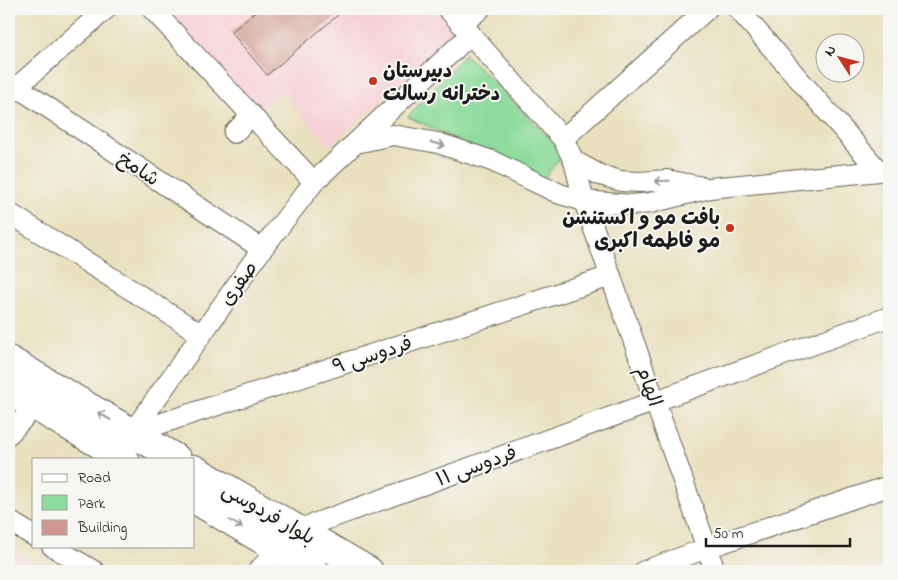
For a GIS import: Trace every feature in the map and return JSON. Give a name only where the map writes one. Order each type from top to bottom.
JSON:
[{"type":"main road","points":[[9,360],[175,458]]},
{"type":"main road","points":[[9,390],[123,458]]},
{"type":"main road","name":"بلوار فردوسی","points":[[195,470],[369,571]]},
{"type":"main road","name":"بلوار فردوسی","points":[[195,500],[315,571]]},
{"type":"street","points":[[13,91],[106,9]]},
{"type":"street","points":[[152,9],[314,182]]},
{"type":"street","name":"الهام","points":[[448,9],[541,112],[563,140],[574,161],[584,201],[715,571]]},
{"type":"street","name":"صفری","points":[[132,433],[201,334],[314,182],[397,104],[466,29],[480,9]]},
{"type":"street","points":[[563,140],[707,9]]},
{"type":"street","points":[[738,9],[884,170]]},
{"type":"street","name":"شامخ","points":[[13,91],[262,250]]},
{"type":"street","points":[[397,104],[405,137]]},
{"type":"street","points":[[234,133],[252,115]]},
{"type":"street","points":[[356,143],[393,135],[438,143],[492,161],[560,194],[584,201],[632,205],[650,203],[710,188],[884,170]]},
{"type":"street","points":[[574,161],[600,175],[621,181],[667,180],[710,188]]},
{"type":"street","points":[[9,213],[201,334]]},
{"type":"street","name":"فردوسی ۹","points":[[132,433],[611,276]]},
{"type":"street","name":"فردوسی ۱۱","points":[[297,530],[889,317]]},
{"type":"street","points":[[9,434],[35,406]]},
{"type":"street","points":[[644,571],[889,486]]},
{"type":"street","points":[[9,521],[32,535]]},
{"type":"street","points":[[55,548],[94,571]]},
{"type":"street","points":[[258,571],[279,549]]},
{"type":"shaded area","points":[[161,9],[440,9],[459,30],[330,146],[281,91],[255,114]]},
{"type":"shaded area","points":[[9,549],[46,571],[9,571]]},
{"type":"green space","points":[[465,54],[564,152],[543,180],[408,117]]},
{"type":"building","points":[[258,9],[345,9],[267,75],[231,32]]},
{"type":"place","name":"دبیرستان دخترانه رسالت","points":[[373,81]]},
{"type":"place","name":"بافت مو و اکستنشن مو فاطمه اکبری","points":[[730,228]]}]
